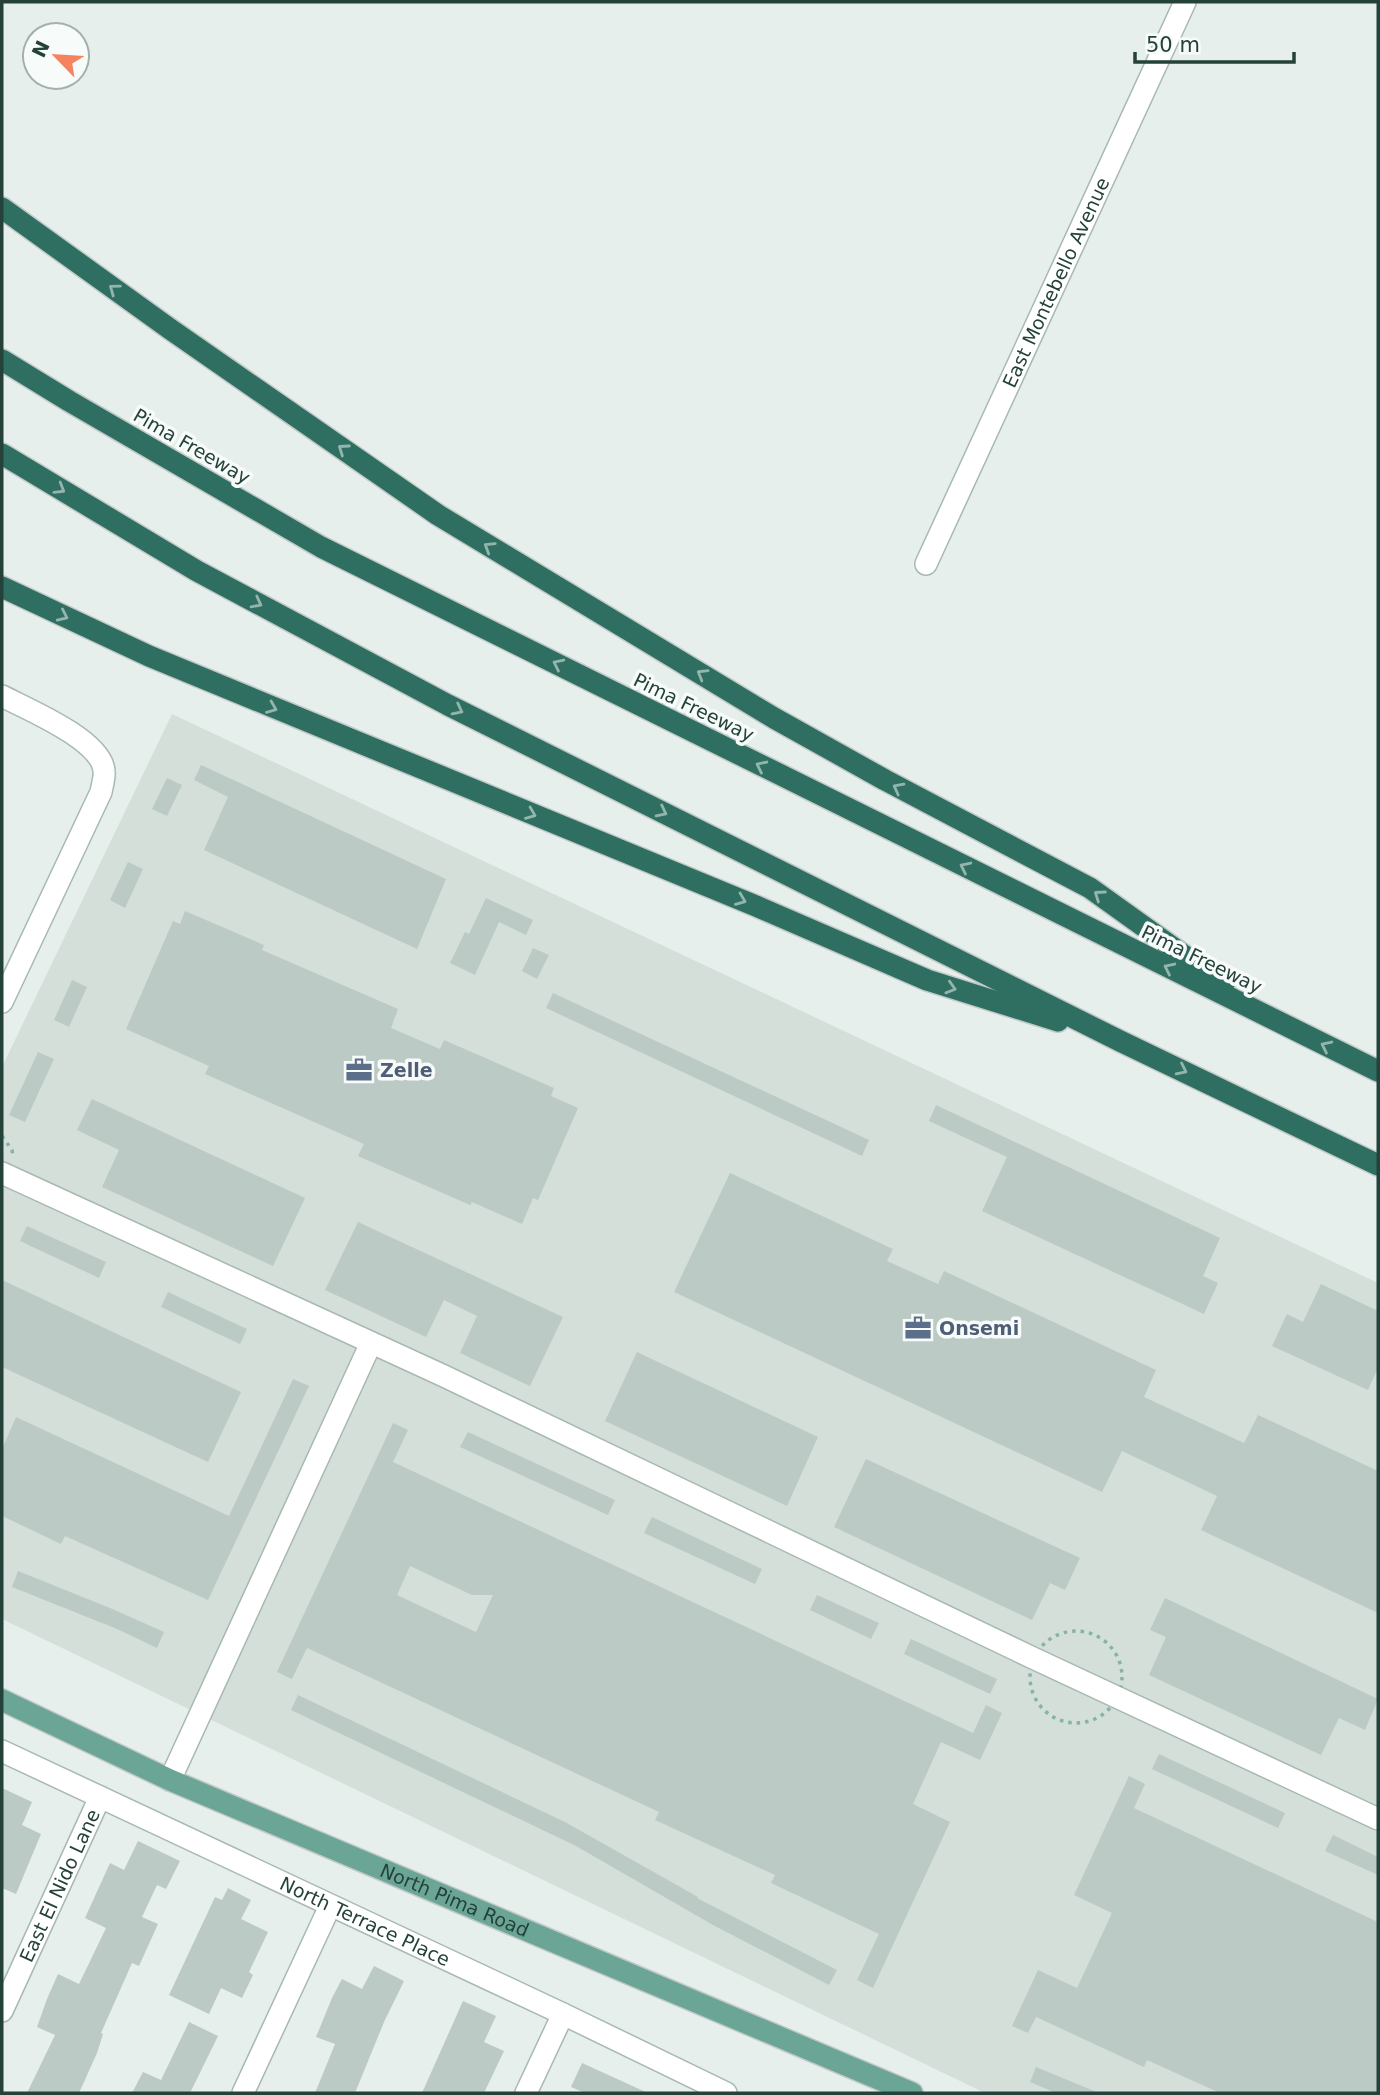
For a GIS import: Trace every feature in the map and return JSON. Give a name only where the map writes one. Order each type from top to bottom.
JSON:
[{"type":"highway","points":[[2,208],[181,337],[438,515],[774,718],[1090,888],[1274,1020]]},
{"type":"highway","name":"Pima Freeway","points":[[2,360],[321,547],[1378,1071]]},
{"type":"highway","points":[[2,454],[197,571],[448,705],[1120,1041],[1378,1165]]},
{"type":"highway","points":[[2,587],[149,656],[744,901],[927,980],[1120,1041]]},
{"type":"main road","name":"North Pima Road","points":[[2,1700],[170,1780],[912,2093]]},
{"type":"street","name":"East Montebello Avenue","points":[[926,564],[1185,2]]},
{"type":"street","points":[[2,696],[75,735],[98,754],[104,770],[101,792],[2,1002]]},
{"type":"street","points":[[2,1173],[371,1343],[1075,1679],[1378,1819]]},
{"type":"street","points":[[170,1780],[371,1343]]},
{"type":"street","name":"North Terrace Place","points":[[2,1751],[726,2093]]},
{"type":"street","name":"East El Nido Lane","points":[[2,2011],[100,1797]]},
{"type":"street","points":[[243,2093],[330,1906]]},
{"type":"street","points":[[526,2093],[563,2014]]},
{"type":"shaded area","points":[[172,714],[1378,1283],[1378,2093],[985,2093],[2,1619],[2,1067]]},
{"type":"building","points":[[201,765],[446,879],[417,949],[204,850],[228,797],[194,780]]},
{"type":"building","points":[[167,778],[182,785],[167,816],[152,809]]},
{"type":"building","points":[[128,862],[143,869],[125,908],[110,900]]},
{"type":"building","points":[[486,898],[533,920],[526,935],[499,922],[475,975],[450,963],[465,932],[469,934]]},
{"type":"building","name":"Zelle","points":[[185,911],[264,945],[262,950],[398,1009],[391,1028],[440,1049],[444,1040],[554,1088],[551,1096],[578,1108],[538,1200],[533,1198],[522,1224],[472,1202],[470,1205],[358,1156],[364,1144],[205,1074],[209,1066],[126,1029],[173,921],[180,924]]},
{"type":"building","points":[[533,948],[549,955],[537,979],[522,971]]},
{"type":"building","points":[[72,980],[87,987],[69,1027],[54,1020]]},
{"type":"building","points":[[553,993],[869,1140],[862,1156],[546,1008]]},
{"type":"building","points":[[38,1052],[54,1059],[25,1122],[9,1115]]},
{"type":"building","points":[[92,1099],[305,1198],[273,1266],[102,1187],[119,1150],[77,1130]]},
{"type":"building","points":[[936,1105],[1220,1238],[1203,1276],[1218,1283],[1204,1314],[982,1211],[1007,1157],[929,1121]]},
{"type":"building","points":[[730,1173],[893,1249],[887,1261],[938,1284],[944,1271],[1156,1370],[1144,1397],[1244,1443],[1258,1415],[1378,1471],[1378,1613],[1201,1530],[1217,1496],[1122,1451],[1102,1492],[674,1292]]},
{"type":"building","points":[[358,1222],[563,1317],[530,1386],[460,1353],[477,1316],[444,1300],[426,1337],[325,1290]]},
{"type":"building","points":[[27,1226],[106,1262],[99,1278],[20,1241]]},
{"type":"building","points":[[2,1280],[241,1392],[208,1462],[2,1367]]},
{"type":"building","points":[[1321,1284],[1378,1311],[1378,1368],[1368,1390],[1272,1346],[1287,1314],[1303,1322]]},
{"type":"building","points":[[168,1292],[247,1329],[240,1344],[161,1307]]},
{"type":"building","points":[[637,1352],[818,1437],[787,1506],[605,1421]]},
{"type":"building","points":[[293,1379],[309,1386],[208,1600],[65,1536],[61,1544],[2,1516],[2,1449],[16,1417],[229,1516]]},
{"type":"building","points":[[393,1423],[408,1430],[393,1462],[973,1733],[986,1705],[1002,1713],[980,1760],[941,1742],[913,1804],[950,1822],[873,1988],[857,1980],[879,1934],[771,1883],[775,1875],[655,1820],[659,1812],[307,1648],[292,1679],[277,1672]],"holes":[[[410,1566],[472,1595],[493,1595],[476,1632],[397,1595]]]},
{"type":"building","points":[[468,1432],[615,1500],[608,1515],[460,1447]]},
{"type":"building","points":[[866,1459],[1080,1558],[1065,1590],[1050,1583],[1032,1620],[834,1527]]},
{"type":"building","points":[[652,1517],[762,1569],[755,1584],[644,1533]]},
{"type":"building","points":[[18,1571],[164,1632],[157,1648],[12,1587]]},
{"type":"building","points":[[817,1595],[879,1623],[871,1639],[810,1610]]},
{"type":"building","points":[[1165,1598],[1378,1699],[1365,1730],[1339,1718],[1321,1755],[1149,1675],[1166,1637],[1150,1630]]},
{"type":"building","points":[[911,1639],[997,1679],[990,1694],[904,1654]]},
{"type":"building","points":[[298,1695],[565,1822],[697,1898],[837,1970],[829,1985],[713,1925],[576,1846],[291,1710]]},
{"type":"building","points":[[1159,1754],[1285,1813],[1278,1828],[1152,1769]]},
{"type":"building","points":[[1129,1776],[1145,1784],[1134,1808],[1378,1922],[1378,2093],[1220,2093],[1147,2060],[1144,2067],[1036,2017],[1028,2033],[1012,2026],[1038,1970],[1077,1988],[1112,1913],[1074,1895]]},
{"type":"building","points":[[2,1788],[32,1802],[22,1825],[41,1834],[16,1894],[2,1888]]},
{"type":"building","points":[[1333,1835],[1378,1857],[1378,1875],[1325,1851]]},
{"type":"building","points":[[138,1841],[180,1861],[166,1889],[157,1885],[142,1917],[158,1924],[139,1966],[132,1963],[101,2033],[103,2034],[97,2053],[79,2093],[27,2093],[55,2035],[37,2027],[58,1974],[79,1984],[106,1928],[85,1918],[110,1863],[124,1870]]},
{"type":"building","points":[[228,1888],[251,1900],[241,1919],[268,1932],[249,1972],[253,1975],[242,1998],[221,1988],[209,2014],[169,1995],[215,1897],[222,1900]]},
{"type":"building","points":[[374,1966],[404,1981],[355,2093],[315,2093],[335,2044],[316,2037],[332,1998],[342,1979],[362,1989]]},
{"type":"building","points":[[463,2001],[496,2016],[484,2042],[504,2051],[484,2093],[422,2093]]},
{"type":"building","points":[[189,2022],[218,2036],[190,2093],[132,2093],[143,2072],[161,2080]]},
{"type":"building","points":[[582,2063],[648,2093],[585,2093],[571,2087]]},
{"type":"building","points":[[1036,2067],[1099,2093],[1056,2093],[1030,2082]]},
{"type":"place","name":"Zelle","points":[[359,1070]]},
{"type":"place","name":"Onsemi","points":[[918,1328]]}]
